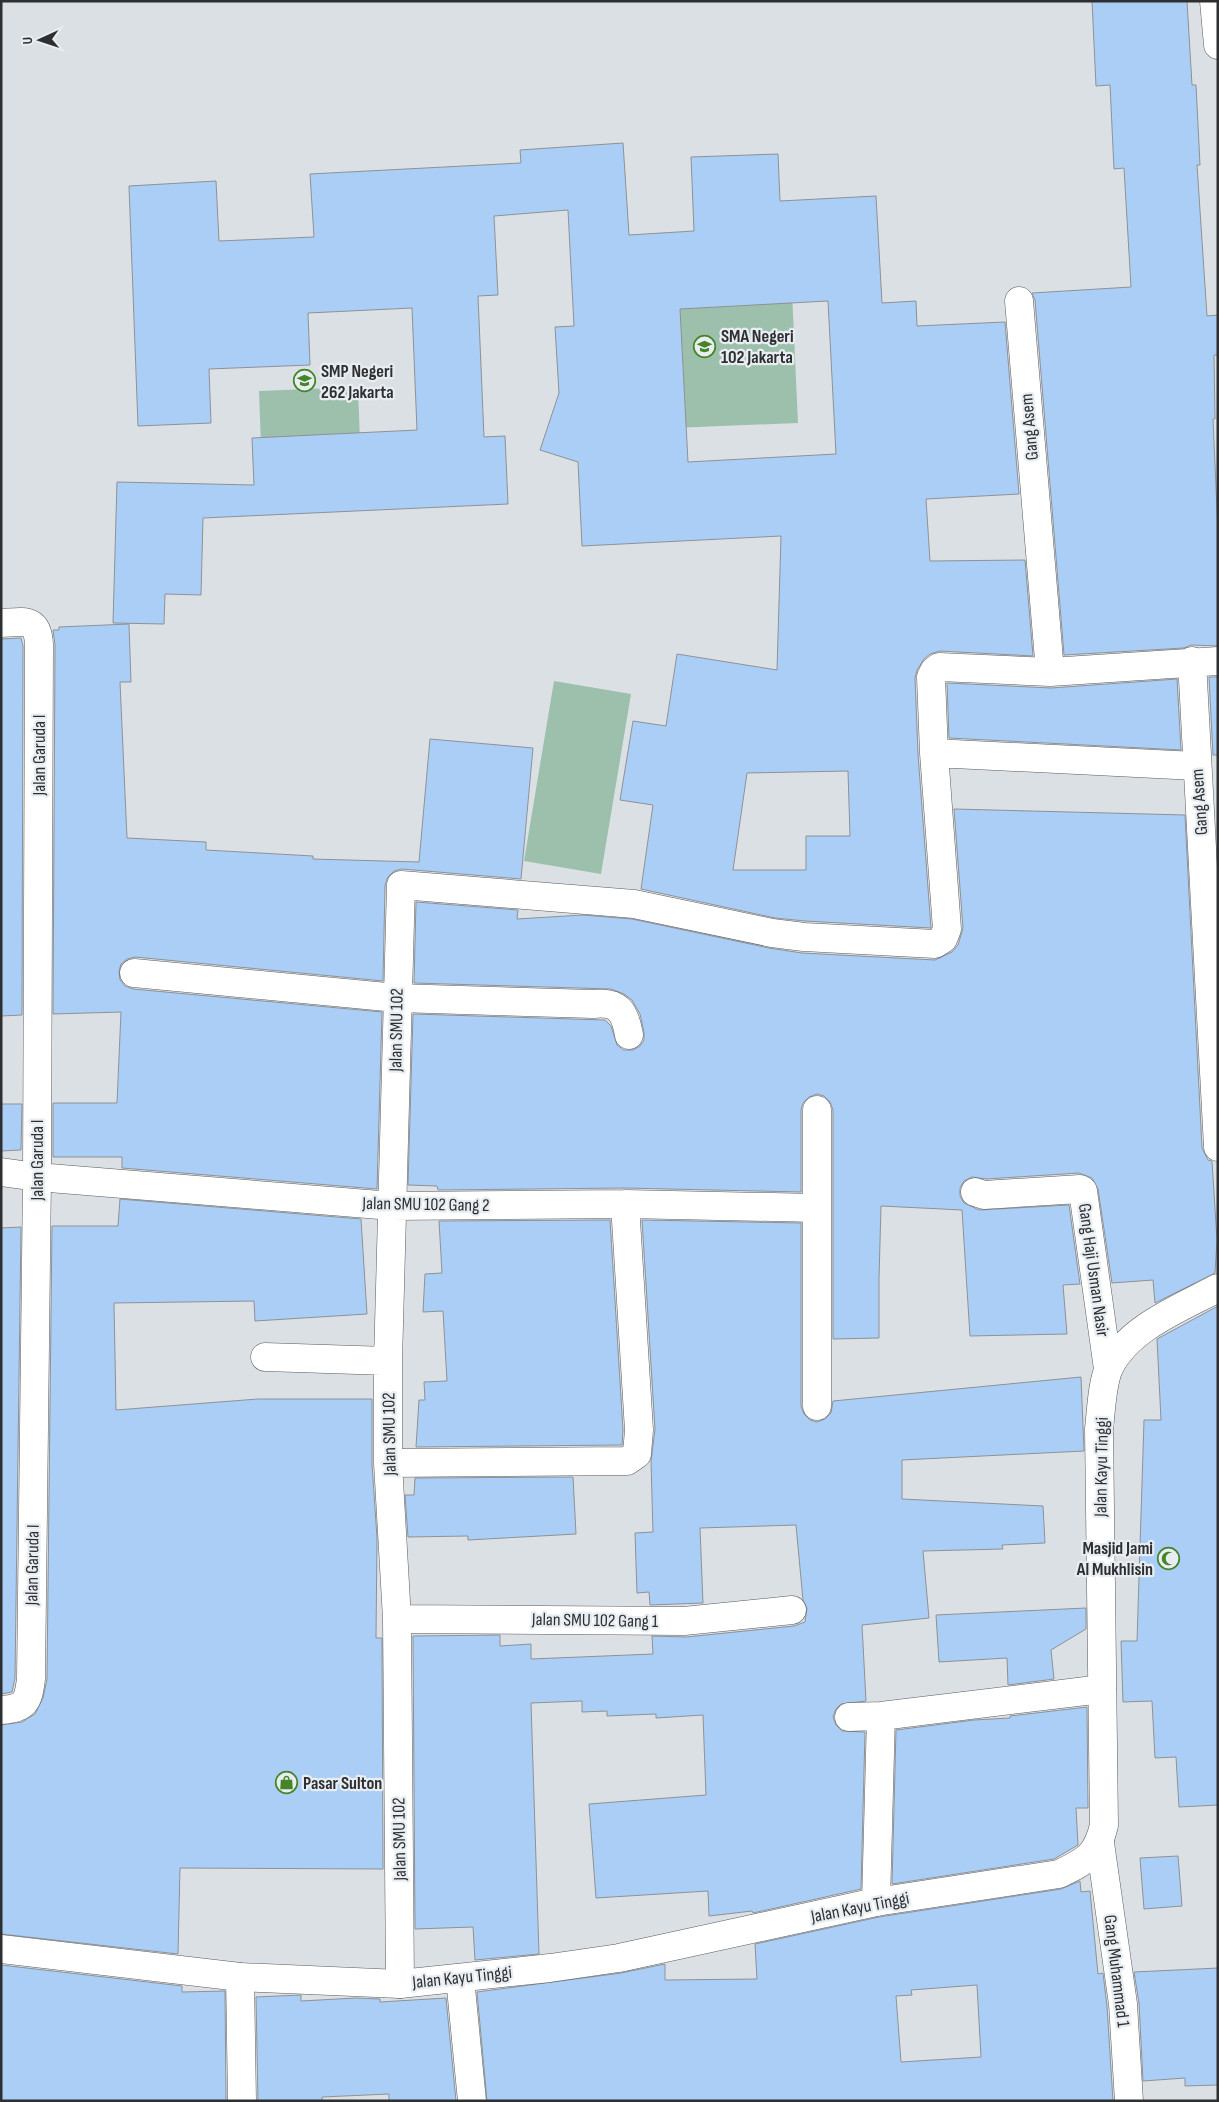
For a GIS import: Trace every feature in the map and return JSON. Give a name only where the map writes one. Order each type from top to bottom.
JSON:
[{"type":"street","points":[[1214,1],[1218,45]]},
{"type":"street","name":"Gang Asem","points":[[1019,301],[1050,672]]},
{"type":"street","name":"Jalan Garuda I","points":[[1,623],[28,622],[35,626],[39,633],[37,1177],[31,1679],[29,1695],[25,1703],[13,1709],[1,1710]]},
{"type":"street","points":[[1196,766],[934,753],[931,677],[939,667],[1050,672],[1205,661]]},
{"type":"street","name":"Gang Asem","points":[[1205,661],[1196,766],[1204,863],[1218,1147]]},
{"type":"street","name":"Jalan SMU 102","points":[[400,1984],[397,1619],[388,1463],[388,1361],[401,885],[634,904],[772,933],[804,937],[935,944],[943,939],[947,929],[934,753]]},
{"type":"street","points":[[134,973],[397,998],[605,1003],[618,1008],[626,1018],[629,1035]]},
{"type":"street","points":[[817,1110],[817,1406]]},
{"type":"street","name":"Jalan SMU 102 Gang 2","points":[[1,1172],[37,1177],[392,1206],[625,1204],[816,1208]]},
{"type":"street","name":"Gang Haji Usman Nasir","points":[[975,1192],[984,1195],[1080,1188],[1084,1191],[1108,1369]]},
{"type":"street","points":[[388,1463],[627,1461],[637,1454],[640,1430],[625,1204]]},
{"type":"street","name":"Jalan Kayu Tinggi","points":[[1,1949],[240,1977],[400,1984],[550,1968],[619,1958],[876,1902],[1059,1874],[1084,1862],[1100,1842],[1104,1825],[1099,1428],[1108,1369],[1124,1345],[1143,1329],[1218,1288]]},
{"type":"street","points":[[266,1357],[388,1361]]},
{"type":"street","name":"Jalan SMU 102 Gang 1","points":[[397,1619],[684,1621],[792,1610]]},
{"type":"street","points":[[849,1717],[881,1716],[1102,1689]]},
{"type":"street","points":[[876,1902],[881,1716]]},
{"type":"street","name":"Gang Muhammad 1","points":[[1100,1842],[1124,2004],[1129,2101]]},
{"type":"street","points":[[240,1977],[242,2101]]},
{"type":"street","points":[[460,1978],[472,2101]]},
{"type":"green space","points":[[792,292],[798,423],[673,428],[668,298]]},
{"type":"green space","points":[[358,387],[360,442],[261,446],[259,391]]},
{"type":"green space","points":[[554,681],[631,694],[601,874],[524,861]]},
{"type":"building","points":[[1092,1],[1187,1],[1192,85],[1196,85],[1200,165],[1197,165],[1207,316],[1218,315],[1218,355],[1214,355],[1215,419],[1213,419],[1218,533],[1218,646],[1191,645],[1184,648],[1064,655],[1035,300],[1032,293],[1131,287],[1124,168],[1114,169],[1110,85],[1096,86]]},
{"type":"building","points":[[623,143],[629,235],[694,231],[691,157],[778,154],[780,201],[876,196],[882,303],[916,301],[917,326],[1005,322],[1019,494],[926,499],[930,561],[1025,560],[1033,656],[940,651],[930,654],[924,659],[917,670],[915,678],[918,754],[931,928],[775,918],[641,889],[653,805],[620,800],[633,721],[666,726],[677,654],[777,670],[781,536],[582,546],[578,462],[540,450],[559,393],[555,327],[574,326],[568,210],[494,216],[498,295],[478,296],[484,437],[505,436],[508,504],[203,518],[201,595],[165,594],[164,624],[113,623],[117,482],[254,485],[252,438],[417,430],[412,308],[308,313],[310,365],[209,369],[211,423],[138,426],[129,186],[216,181],[219,241],[314,237],[310,174],[521,163],[520,150]],"holes":[[[828,301],[836,454],[688,462],[680,309]],[[848,771],[850,836],[806,836],[806,870],[733,870],[747,773]]]},
{"type":"building","points":[[129,624],[131,682],[120,682],[127,838],[206,842],[206,850],[313,856],[313,859],[419,862],[430,739],[533,748],[521,879],[402,869],[394,871],[388,877],[385,885],[383,981],[135,957],[127,959],[121,964],[119,971],[120,980],[125,986],[133,989],[382,1012],[377,1189],[122,1168],[122,1157],[53,1157],[53,1103],[117,1103],[121,1012],[53,1014],[55,645],[53,630],[59,630],[59,627]]},
{"type":"building","points":[[21,638],[23,646],[22,1015],[1,1016],[1,639]]},
{"type":"building","points":[[1209,677],[1218,677],[1218,755],[1213,755]]},
{"type":"building","points":[[1177,679],[1181,750],[949,738],[947,683],[1051,688]]},
{"type":"building","points":[[954,809],[1185,815],[1202,1148],[1208,1160],[1212,1161],[1217,1240],[1215,1273],[1155,1303],[1153,1280],[1112,1283],[1098,1189],[1092,1178],[1079,1173],[986,1179],[972,1177],[964,1181],[960,1188],[960,1196],[964,1203],[979,1210],[1069,1205],[1080,1284],[1063,1285],[1067,1334],[970,1336],[962,1210],[881,1206],[879,1338],[833,1339],[833,1110],[830,1102],[824,1096],[817,1094],[809,1097],[803,1103],[801,1110],[801,1192],[625,1188],[438,1190],[437,1186],[408,1185],[413,1014],[605,1020],[611,1026],[617,1045],[624,1050],[633,1050],[640,1046],[644,1040],[640,1014],[632,1000],[624,994],[611,989],[414,983],[416,902],[518,910],[517,919],[583,915],[632,919],[769,948],[802,953],[935,960],[952,952],[958,945],[963,928]]},
{"type":"building","points":[[1,1104],[22,1104],[21,1150],[1,1151]]},
{"type":"building","points":[[120,1199],[361,1219],[367,1314],[255,1321],[254,1301],[114,1303],[116,1410],[258,1399],[372,1399],[372,1464],[377,1538],[376,1638],[382,1638],[383,1869],[180,1868],[178,1954],[1,1934],[1,1725],[22,1722],[35,1714],[43,1698],[47,1679],[52,1226],[118,1226]]},
{"type":"building","points":[[610,1220],[623,1430],[622,1445],[416,1447],[419,1400],[425,1400],[424,1382],[447,1381],[443,1311],[423,1312],[425,1274],[442,1273],[439,1221]]},
{"type":"building","points":[[642,1220],[801,1223],[801,1406],[804,1414],[810,1420],[817,1422],[825,1419],[831,1413],[833,1401],[1081,1377],[1084,1451],[902,1460],[902,1499],[1043,1506],[1045,1543],[1002,1545],[1003,1549],[923,1551],[929,1618],[862,1625],[866,1701],[841,1704],[836,1709],[833,1717],[836,1725],[842,1731],[865,1732],[861,1889],[753,1913],[752,1911],[709,1916],[708,1891],[596,1898],[589,1804],[706,1795],[703,1715],[656,1718],[656,1714],[607,1716],[607,1711],[582,1712],[582,1701],[531,1703],[539,1954],[475,1960],[473,1927],[415,1929],[413,1636],[500,1635],[500,1646],[531,1644],[531,1659],[653,1654],[652,1636],[686,1637],[794,1626],[805,1622],[807,1608],[803,1600],[796,1525],[700,1528],[703,1603],[650,1605],[649,1592],[637,1593],[635,1533],[653,1532],[651,1461],[655,1429]]},
{"type":"building","points":[[21,1227],[15,1678],[12,1692],[1,1694],[1,1228]]},
{"type":"building","points":[[1218,1306],[1218,1805],[1179,1807],[1176,1757],[1155,1758],[1152,1701],[1123,1702],[1121,1641],[1137,1641],[1144,1420],[1161,1420],[1157,1339]]},
{"type":"building","points":[[573,1477],[576,1534],[468,1540],[468,1536],[408,1537],[405,1495],[414,1495],[415,1478]]},
{"type":"building","points":[[1086,1608],[1086,1629],[1051,1650],[1054,1679],[1008,1685],[1007,1658],[939,1662],[936,1615]]},
{"type":"building","points":[[1087,1707],[1088,1808],[1076,1808],[1078,1845],[1054,1859],[892,1884],[896,1730],[974,1720],[1010,1718],[1010,1716]]},
{"type":"building","points":[[1178,1856],[1182,1906],[1144,1909],[1140,1858]]},
{"type":"building","points":[[1080,1881],[1081,1892],[1090,1891],[1098,1974],[1103,1973],[1107,2006],[1113,2101],[487,2101],[477,1992],[621,1973],[665,1964],[665,1980],[757,1979],[755,1944],[879,1917],[1061,1889]],"holes":[[[977,1985],[981,2057],[901,2062],[896,1996],[912,1995],[911,1990]]]},
{"type":"building","points":[[1,1965],[182,1986],[182,1992],[225,1991],[226,2101],[1,2101]]},
{"type":"building","points":[[1218,1968],[1218,2085],[1185,2086],[1185,2078],[1143,2081],[1139,2003],[1134,1972]]},
{"type":"building","points":[[301,1995],[301,2001],[356,1998],[380,1999],[380,2002],[446,1998],[456,2101],[389,2101],[389,2094],[322,2097],[322,2101],[258,2101],[256,1997]]},
{"type":"place","name":"SMA Negeri 102 Jakarta","points":[[705,346]]},
{"type":"place","name":"SMP Negeri 262 Jakarta","points":[[305,381]]},
{"type":"place","name":"Masjid Jami Al Mukhlisin","points":[[1169,1558]]},
{"type":"place","name":"Pasar Sulton","points":[[287,1783]]}]
